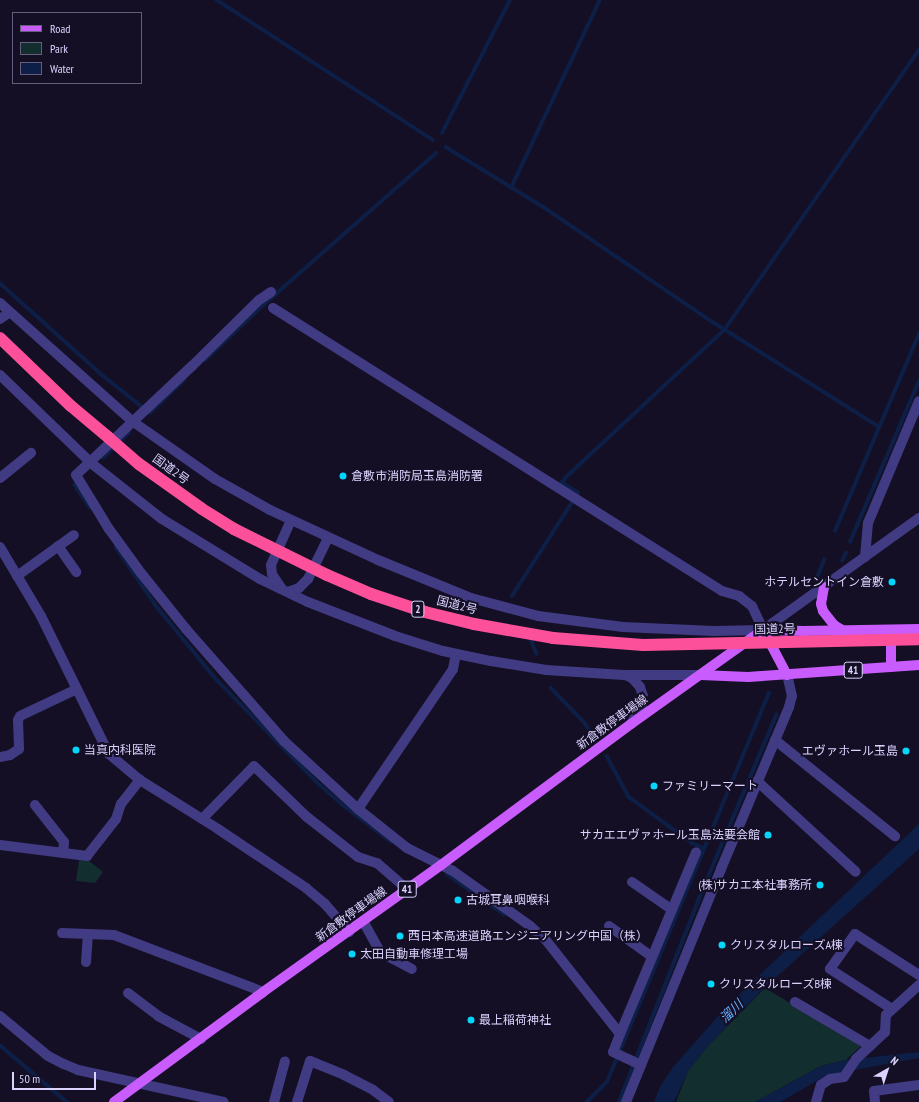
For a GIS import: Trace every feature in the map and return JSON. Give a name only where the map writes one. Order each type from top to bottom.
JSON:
[{"type":"highway","name":"国道2号","points":[[0,338],[71,406],[139,464],[202,509],[234,529],[284,555],[371,594],[474,624],[539,635],[643,645],[919,639]]},
{"type":"main road","points":[[824,587],[821,604],[823,611],[834,625],[844,631]]},
{"type":"main road","points":[[787,675],[763,630],[844,631],[919,628]]},
{"type":"main road","name":"新倉敷停車場線","points":[[114,1102],[141,1084],[263,992],[441,865],[631,724],[763,630]]},
{"type":"main road","points":[[891,630],[891,667]]},
{"type":"main road","name":"41","points":[[701,675],[748,677],[919,666]]},
{"type":"street","points":[[271,292],[259,300],[192,366],[132,421],[91,463],[76,475],[141,573],[186,629],[284,741],[358,809],[407,848],[453,871],[484,892],[545,939],[619,1037]]},
{"type":"street","points":[[0,303],[132,421],[215,479],[328,538],[471,598],[538,616],[623,628],[714,631],[763,630],[919,518]]},
{"type":"street","points":[[273,308],[722,592],[739,596],[752,606],[763,630]]},
{"type":"street","points":[[0,319],[10,312]]},
{"type":"street","points":[[0,375],[91,463],[162,520],[260,579],[285,591],[367,626],[456,654],[546,670],[624,675],[701,675]]},
{"type":"street","points":[[865,557],[868,523],[919,401]]},
{"type":"street","points":[[0,478],[31,453]]},
{"type":"street","points":[[285,591],[272,574],[271,565],[291,520]]},
{"type":"street","points":[[17,576],[74,535]]},
{"type":"street","points":[[285,591],[299,588],[308,580],[328,538]]},
{"type":"street","points":[[58,546],[76,572]]},
{"type":"street","points":[[0,547],[41,616],[108,754],[140,780],[306,888],[325,904],[349,932]]},
{"type":"street","points":[[358,809],[453,669],[456,654]]},
{"type":"street","points":[[624,675],[632,678],[640,687],[643,696],[642,705],[631,724]]},
{"type":"street","points":[[626,1102],[636,1063],[775,740],[792,696],[787,675]]},
{"type":"street","points":[[0,757],[10,755],[19,749],[18,720],[20,716],[76,689]]},
{"type":"street","points":[[775,740],[895,836]]},
{"type":"street","points":[[202,819],[254,766],[307,817],[358,857],[377,863],[407,889]]},
{"type":"street","points":[[0,845],[87,856],[116,819],[121,804],[140,780]]},
{"type":"street","points":[[757,782],[856,872]]},
{"type":"street","points":[[35,806],[64,842],[63,853]]},
{"type":"street","points":[[636,1063],[613,1052],[651,956],[696,852]]},
{"type":"street","points":[[632,882],[671,909]]},
{"type":"street","points":[[363,921],[380,952],[412,969]]},
{"type":"street","points":[[609,926],[651,956]]},
{"type":"street","points":[[62,933],[114,935],[263,992]]},
{"type":"street","points":[[86,962],[88,934]]},
{"type":"street","points":[[892,1009],[830,969],[855,934],[919,975]]},
{"type":"street","points":[[816,1102],[821,1085],[830,1079],[844,1078],[856,1059],[885,1032],[886,1015],[919,985]]},
{"type":"street","points":[[128,993],[158,1016],[201,1039]]},
{"type":"street","points":[[795,1002],[870,1046]]},
{"type":"street","points":[[0,1016],[48,1056],[78,1070],[224,1102]]},
{"type":"street","points":[[274,1102],[285,1061]]},
{"type":"street","points":[[297,1102],[310,1061],[344,1074],[373,1090],[389,1102]]},
{"type":"street","points":[[875,1102],[874,1091],[919,1085]]},
{"type":"green space","points":[[79,860],[89,861],[103,872],[95,883],[76,881]]},
{"type":"green space","points":[[765,988],[861,1046],[846,1060],[821,1066],[755,1102],[676,1102],[688,1071],[706,1048]]},
{"type":"water","name":"溜川","points":[[919,824],[919,849],[762,990],[706,1048],[688,1071],[674,1102],[654,1102],[660,1087],[673,1067],[728,1005]]},
{"type":"water","points":[[919,1052],[919,1058],[827,1075],[780,1102],[755,1102],[821,1066],[846,1060]]},
{"type":"waterway","points":[[217,0],[433,140]]},
{"type":"waterway","points":[[442,133],[510,0]]},
{"type":"waterway","points":[[511,188],[600,0]]},
{"type":"waterway","points":[[512,596],[578,493],[562,483],[566,477],[725,329],[919,50]]},
{"type":"waterway","points":[[446,147],[542,206],[713,322],[880,427]]},
{"type":"waterway","points":[[205,360],[261,307],[436,153]]},
{"type":"waterway","points":[[0,283],[100,373],[150,413],[184,380]]},
{"type":"waterway","points":[[835,531],[919,334]]},
{"type":"waterway","points":[[850,542],[919,381]]},
{"type":"waterway","points":[[103,458],[129,433]]},
{"type":"waterway","points":[[77,483],[75,485],[90,507]]},
{"type":"waterway","points":[[116,547],[158,608],[217,680],[319,784],[343,805],[392,842]]},
{"type":"waterway","points":[[842,561],[846,553]]},
{"type":"waterway","points":[[816,580],[824,560]]},
{"type":"waterway","points":[[530,637],[537,654]]},
{"type":"waterway","points":[[551,688],[585,723],[593,735]]},
{"type":"waterway","points":[[587,1102],[607,1082],[769,693]]},
{"type":"waterway","points":[[619,1102],[698,901],[776,715]]},
{"type":"waterway","points":[[607,756],[629,797],[692,843],[704,848]]},
{"type":"waterway","points":[[447,874],[504,914]]},
{"type":"waterway","points":[[0,1045],[67,1102]]},
{"type":"place","name":"倉敷市消防局玉島消防署","points":[[343,476]]},
{"type":"place","name":"ホテルセントイン倉敷","points":[[892,582]]},
{"type":"place","name":"当真内科医院","points":[[76,750]]},
{"type":"place","name":"エヴァホール玉島","points":[[906,751]]},
{"type":"place","name":"ファミリーマート","points":[[654,786]]},
{"type":"place","name":"サカエエヴァホール玉島法要会館","points":[[768,835]]},
{"type":"place","name":"(株)サカエ本社事務所","points":[[820,885]]},
{"type":"place","name":"古城耳鼻咽喉科","points":[[458,900]]},
{"type":"place","name":"西日本高速道路エンジニアリング中国（株）","points":[[400,936]]},
{"type":"place","name":"クリスタルローズA棟","points":[[722,945]]},
{"type":"place","name":"太田自動車修理工場","points":[[352,954]]},
{"type":"place","name":"クリスタルローズB棟","points":[[711,984]]},
{"type":"place","name":"最上稲荷神社","points":[[471,1020]]}]
